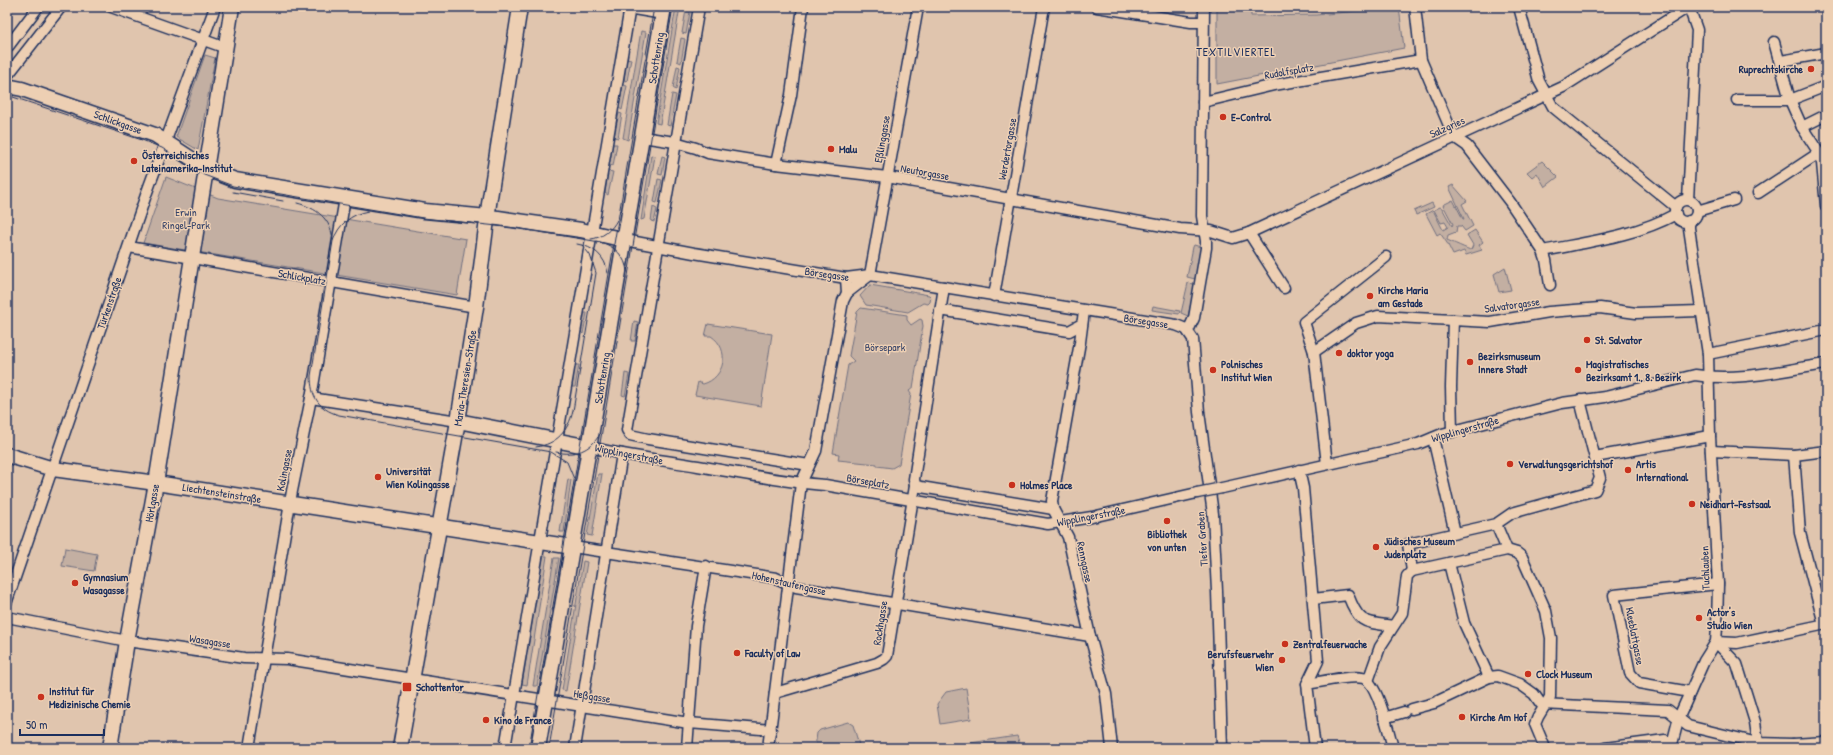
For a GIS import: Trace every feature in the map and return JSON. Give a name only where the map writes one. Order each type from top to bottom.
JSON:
[{"type":"main road","points":[[192,258],[232,7]]},
{"type":"main road","name":"Maria-Theresien-Straße","points":[[400,748],[458,421],[520,7]]},
{"type":"main road","name":"Schottenring","points":[[538,748],[663,11]]},
{"type":"main road","name":"Schlickgasse","points":[[7,86],[22,89],[155,135],[207,169]]},
{"type":"main road","points":[[207,169],[235,180],[425,211],[488,216]]},
{"type":"main road","name":"Börsegasse","points":[[488,216],[592,232],[625,240]]},
{"type":"main road","name":"Hörlgasse","points":[[110,748],[127,641],[156,483],[192,258]]},
{"type":"main road","name":"Wipplingerstraße","points":[[458,421],[590,447]]},
{"type":"main road","name":"Liechtensteinstraße","points":[[7,455],[53,470],[156,483],[439,527]]},
{"type":"main road","name":"Hohenstaufengasse","points":[[439,527],[573,547]]},
{"type":"street","points":[[7,48],[38,7]]},
{"type":"street","points":[[10,72],[61,7]]},
{"type":"street","points":[[111,7],[226,48]]},
{"type":"street","name":"Türkenstraße","points":[[7,601],[165,142],[215,7]]},
{"type":"street","points":[[505,748],[558,440],[573,338],[592,232],[627,7],[663,11]]},
{"type":"street","points":[[657,246],[699,7]]},
{"type":"street","points":[[776,164],[791,95],[803,7]]},
{"type":"street","name":"Eßlinggasse","points":[[870,274],[918,7]]},
{"type":"street","name":"Werdertorgasse","points":[[994,296],[1044,7]]},
{"type":"street","points":[[1097,7],[1191,22],[1204,22]]},
{"type":"street","points":[[1188,331],[1193,323],[1196,310],[1206,248],[1202,216],[1204,7]]},
{"type":"street","points":[[1415,7],[1421,60],[1454,137],[1466,146],[1510,202],[1543,251],[1550,285]]},
{"type":"street","points":[[1519,7],[1539,81],[1553,107],[1676,210],[1680,220],[1689,221],[1696,215],[1697,211],[1694,204],[1688,200],[1680,202],[1676,210],[1659,223],[1618,235],[1543,251]]},
{"type":"street","points":[[1688,200],[1697,30],[1689,7]]},
{"type":"street","name":"Salzgries","points":[[1205,231],[1233,238],[1249,233],[1563,87],[1689,7]]},
{"type":"street","points":[[1774,42],[1781,61],[1790,100],[1802,127],[1824,163],[1826,204]]},
{"type":"street","points":[[1781,61],[1826,53]]},
{"type":"street","name":"Rudolfsplatz","points":[[1203,102],[1274,85],[1421,60]]},
{"type":"street","points":[[1736,100],[1790,100],[1826,86]]},
{"type":"street","points":[[1802,127],[1826,116]]},
{"type":"street","name":"Neutorgasse","points":[[642,137],[675,142],[708,153],[776,164],[887,177],[1010,200],[1205,231]]},
{"type":"street","points":[[1758,193],[1819,153]]},
{"type":"street","name":"Kolingasse","points":[[249,748],[290,504],[311,398],[345,198]]},
{"type":"street","points":[[1697,211],[1734,200]]},
{"type":"street","name":"Tuchlauben","points":[[1689,221],[1700,311],[1708,354],[1710,436],[1718,584],[1716,642]]},
{"type":"street","points":[[1249,233],[1284,288]]},
{"type":"street","name":"Börsegasse","points":[[625,240],[846,278],[870,274],[994,296],[1176,325],[1188,331]]},
{"type":"street","name":"Wipplingerstraße","points":[[657,246],[627,430],[630,435],[809,465]]},
{"type":"street","name":"Schlickplatz","points":[[129,247],[476,308]]},
{"type":"street","points":[[1328,464],[1314,352],[1304,322],[1386,257]]},
{"type":"street","points":[[768,748],[800,483],[816,451],[843,301],[847,293],[870,274]]},
{"type":"street","points":[[846,278],[847,293]]},
{"type":"street","points":[[912,501],[915,486],[914,479],[944,287]]},
{"type":"street","name":"Salvatorgasse","points":[[1314,352],[1356,323],[1371,317],[1398,316],[1490,322],[1549,312],[1600,308],[1636,313],[1700,311]]},
{"type":"street","points":[[940,310],[1069,331],[1082,324]]},
{"type":"street","name":"Renngasse","points":[[1084,311],[1052,500],[1053,509],[1059,523],[1068,537],[1090,636],[1106,694],[1112,748]]},
{"type":"street","points":[[1452,432],[1451,387],[1453,320]]},
{"type":"street","points":[[1708,354],[1826,330]]},
{"type":"street","name":"Tiefer Graben","points":[[1188,331],[1192,336],[1193,342],[1199,412],[1213,514],[1222,748]]},
{"type":"street","name":"Wipplingerstraße","points":[[912,501],[1048,524],[1059,523],[1418,444],[1452,432],[1562,403],[1605,397],[1695,375],[1730,378],[1826,364]]},
{"type":"street","points":[[311,398],[458,421]]},
{"type":"street","points":[[1412,571],[1408,544],[1496,524],[1512,513],[1595,490],[1600,478],[1580,400]]},
{"type":"street","points":[[1595,457],[1710,436]]},
{"type":"street","points":[[1433,438],[1455,534]]},
{"type":"street","name":"Wipplingerstraße","points":[[590,447],[622,454],[800,483]]},
{"type":"street","points":[[1711,451],[1794,455],[1826,451]]},
{"type":"street","points":[[575,748],[622,454]]},
{"type":"street","points":[[1716,642],[1737,643],[1825,624],[1800,533],[1794,455]]},
{"type":"street","points":[[1299,470],[1303,488],[1318,662],[1307,684],[1315,748]]},
{"type":"street","name":"Börseplatz","points":[[800,483],[825,485],[912,501]]},
{"type":"street","name":"Wipplingerstraße","points":[[915,486],[1053,509]]},
{"type":"street","name":"Rockhgasse","points":[[775,693],[884,659],[888,651],[912,501]]},
{"type":"street","points":[[1496,524],[1507,550]]},
{"type":"street","name":"Hohenstaufengasse","points":[[573,547],[706,566],[776,578],[796,587],[1090,636]]},
{"type":"street","points":[[1368,681],[1380,647],[1402,613],[1407,576],[1412,571],[1507,550],[1517,553],[1522,557],[1546,611],[1551,638],[1550,697],[1538,717],[1536,724],[1544,748]]},
{"type":"street","points":[[1449,563],[1464,624],[1489,676]]},
{"type":"street","points":[[687,748],[696,626],[706,566]]},
{"type":"street","name":"Kleeblattgasse","points":[[1690,692],[1639,683],[1630,674],[1614,595],[1718,584]]},
{"type":"street","points":[[1313,599],[1348,595],[1354,611],[1366,622],[1394,626]]},
{"type":"street","name":"Wasagasse","points":[[7,617],[127,641],[244,658],[287,659],[412,678]]},
{"type":"street","points":[[1605,748],[1668,744],[1704,661],[1716,642]]},
{"type":"street","points":[[1716,642],[1737,664],[1755,722],[1758,743]]},
{"type":"street","points":[[1384,718],[1434,703],[1489,676],[1498,676],[1520,684],[1534,694],[1541,704],[1668,710],[1679,717],[1688,726],[1746,744],[1758,743],[1797,746],[1826,742]]},
{"type":"street","name":"Heßgasse","points":[[412,678],[513,696],[689,723],[770,730]]},
{"type":"street","points":[[1307,684],[1360,678],[1368,681],[1376,692],[1393,748]]},
{"type":"green space","points":[[676,7],[680,7],[660,124],[656,123]]},
{"type":"green space","points":[[1217,7],[1251,7],[1251,16],[1316,15],[1399,7],[1404,48],[1217,84]]},
{"type":"green space","points":[[686,10],[690,12],[686,34],[682,33]]},
{"type":"green space","points":[[641,31],[646,32],[628,140],[623,138]]},
{"type":"green space","points":[[681,38],[685,39],[681,63],[677,61]]},
{"type":"green space","points":[[205,55],[215,58],[198,150],[176,137]]},
{"type":"green space","points":[[627,58],[631,59],[627,81],[624,80]]},
{"type":"green space","points":[[677,66],[680,67],[676,90],[673,88]]},
{"type":"green space","points":[[623,85],[627,86],[622,110],[619,108]]},
{"type":"green space","points":[[672,94],[676,95],[670,126],[667,125]]},
{"type":"green space","points":[[619,113],[622,114],[618,138],[614,137]]},
{"type":"green space","points":[[613,144],[617,144],[613,166],[609,165]]},
{"type":"green space","points":[[651,155],[655,156],[644,219],[641,220]]},
{"type":"green space","points":[[662,156],[665,157],[662,175],[658,174]]},
{"type":"green space","points":[[1542,161],[1558,177],[1545,187],[1537,173],[1532,177],[1527,172]]},
{"type":"green space","points":[[608,171],[613,172],[608,195],[605,193]]},
{"type":"green space","name":"Erwin Ringel-Park","points":[[166,177],[218,198],[466,239],[457,295],[143,243]]},
{"type":"green space","points":[[658,179],[662,180],[657,203],[654,202]]},
{"type":"green space","points":[[1453,185],[1467,201],[1462,204],[1473,226],[1465,231],[1461,226],[1457,226],[1456,232],[1448,235],[1447,240],[1471,250],[1473,245],[1467,235],[1475,230],[1483,242],[1479,245],[1482,250],[1466,255],[1464,251],[1453,255],[1440,233],[1437,235],[1426,214],[1433,210],[1443,230],[1448,227],[1445,222],[1441,223],[1434,210],[1440,207],[1452,226],[1453,224],[1443,205],[1453,200],[1464,219],[1449,187]]},
{"type":"green space","points":[[1432,203],[1434,207],[1416,215],[1414,211]]},
{"type":"green space","points":[[653,207],[657,209],[654,222],[651,221]]},
{"type":"green space","points":[[1194,245],[1201,247],[1195,279],[1187,277]]},
{"type":"green space","points":[[1505,267],[1511,290],[1499,292],[1494,274]]},
{"type":"green space","points":[[1188,283],[1194,284],[1195,286],[1188,316],[1181,313]]},
{"type":"green space","points":[[870,285],[929,295],[931,297],[930,302],[928,304],[923,303],[908,312],[866,305],[860,296]]},
{"type":"green space","points":[[1153,306],[1180,311],[1179,314],[1152,310]]},
{"type":"green space","name":"Börsepark","points":[[861,308],[907,315],[907,320],[911,325],[920,319],[922,320],[923,326],[913,388],[909,391],[911,394],[899,464],[892,468],[877,466],[877,464],[838,460],[839,454],[833,453],[848,365],[854,361],[849,356],[857,312]]},
{"type":"green space","points":[[584,313],[587,313],[583,334],[581,332]]},
{"type":"green space","points":[[634,321],[638,322],[635,341],[631,341]]},
{"type":"green space","points":[[708,324],[772,334],[761,406],[695,395],[698,382],[703,384],[710,381],[716,376],[723,363],[721,348],[717,342],[711,336],[705,336]]},
{"type":"green space","points":[[575,365],[579,365],[575,387],[572,387]]},
{"type":"green space","points":[[625,373],[629,374],[625,396],[622,395]]},
{"type":"green space","points":[[598,474],[602,474],[592,536],[587,535]]},
{"type":"green space","points":[[568,479],[571,480],[564,532],[560,532]]},
{"type":"green space","points":[[65,548],[97,554],[94,571],[62,566]]},
{"type":"green space","points":[[543,556],[547,556],[527,685],[522,684]]},
{"type":"green space","points":[[554,558],[559,558],[537,686],[533,686]]},
{"type":"green space","points":[[583,561],[587,562],[566,691],[562,690]]},
{"type":"green space","points":[[966,688],[971,719],[940,724],[937,704],[946,692]]},
{"type":"green space","points":[[848,722],[853,725],[860,748],[815,748],[817,733],[820,730]]},
{"type":"green space","points":[[1017,736],[1021,748],[963,748],[970,743]]},
{"type":"tram line","points":[[529,748],[654,7]]},
{"type":"tram line","points":[[549,748],[673,7]]},
{"type":"tram line","points":[[7,95],[162,148],[204,175],[233,186],[423,218],[516,228],[600,242],[610,246],[619,253],[622,257],[627,272]]},
{"type":"tram line","points":[[233,192],[283,201]]},
{"type":"tram line","points":[[297,203],[317,211],[326,220],[332,233],[333,240]]},
{"type":"tram line","points":[[368,211],[362,212],[346,221],[338,230],[333,241],[311,376],[312,390],[317,401],[326,409],[339,415],[551,452],[567,462],[574,479]]},
{"type":"tram line","points":[[591,239],[606,233],[617,220]]},
{"type":"tram line","points":[[577,244],[589,247],[598,253],[607,267],[608,273]]},
{"type":"tram line","points":[[536,447],[556,440],[568,425],[573,411],[596,273],[590,255],[582,245]]},
{"type":"tram line","points":[[556,452],[576,453],[581,451],[592,445],[600,434]]},
{"type":"place","name":"Ruprechtskirche","points":[[1811,69]]},
{"type":"place","name":"E-Control","points":[[1223,117]]},
{"type":"place","name":"Malu","points":[[831,149]]},
{"type":"place","name":"Österreichisches Lateinamerika-Institut","points":[[134,161]]},
{"type":"place","name":"Kirche Maria am Gestade","points":[[1370,296]]},
{"type":"place","name":"St. Salvator","points":[[1587,340]]},
{"type":"place","name":"doktor yoga","points":[[1339,353]]},
{"type":"place","name":"Bezirksmuseum Innere Stadt","points":[[1470,362]]},
{"type":"place","name":"Polnisches Institut Wien","points":[[1213,370]]},
{"type":"place","name":"Magistratisches Bezirksamt 1., 8. Bezirk","points":[[1578,370]]},
{"type":"place","name":"Verwaltungsgerichtshof","points":[[1510,464]]},
{"type":"place","name":"Artis International","points":[[1628,470]]},
{"type":"place","name":"Universität Wien Kolingasse","points":[[378,477]]},
{"type":"place","name":"Holmes Place","points":[[1012,485]]},
{"type":"place","name":"Neidhart-Festsaal","points":[[1692,504]]},
{"type":"place","name":"Bibliothek von unten","points":[[1167,521]]},
{"type":"place","name":"Jüdisches Museum Judenplatz","points":[[1376,547]]},
{"type":"place","name":"Gymnasium Wasagasse","points":[[75,583]]},
{"type":"place","name":"Actor's Studio Wien","points":[[1699,618]]},
{"type":"place","name":"Zentralfeuerwache","points":[[1285,644]]},
{"type":"place","name":"Faculty of Law","points":[[737,653]]},
{"type":"place","name":"Berufsfeuerwehr Wien","points":[[1282,660]]},
{"type":"place","name":"Clock Museum","points":[[1528,674]]},
{"type":"place","name":"Schottentor","points":[[407,687]]},
{"type":"place","name":"Institut für Medizinische Chemie","points":[[41,697]]},
{"type":"place","name":"Kirche Am Hof","points":[[1462,717]]},
{"type":"place","name":"Kino de France","points":[[486,720]]},
{"type":"district","name":"TEXTILVIERTEL","points":[[1236,51]]}]
